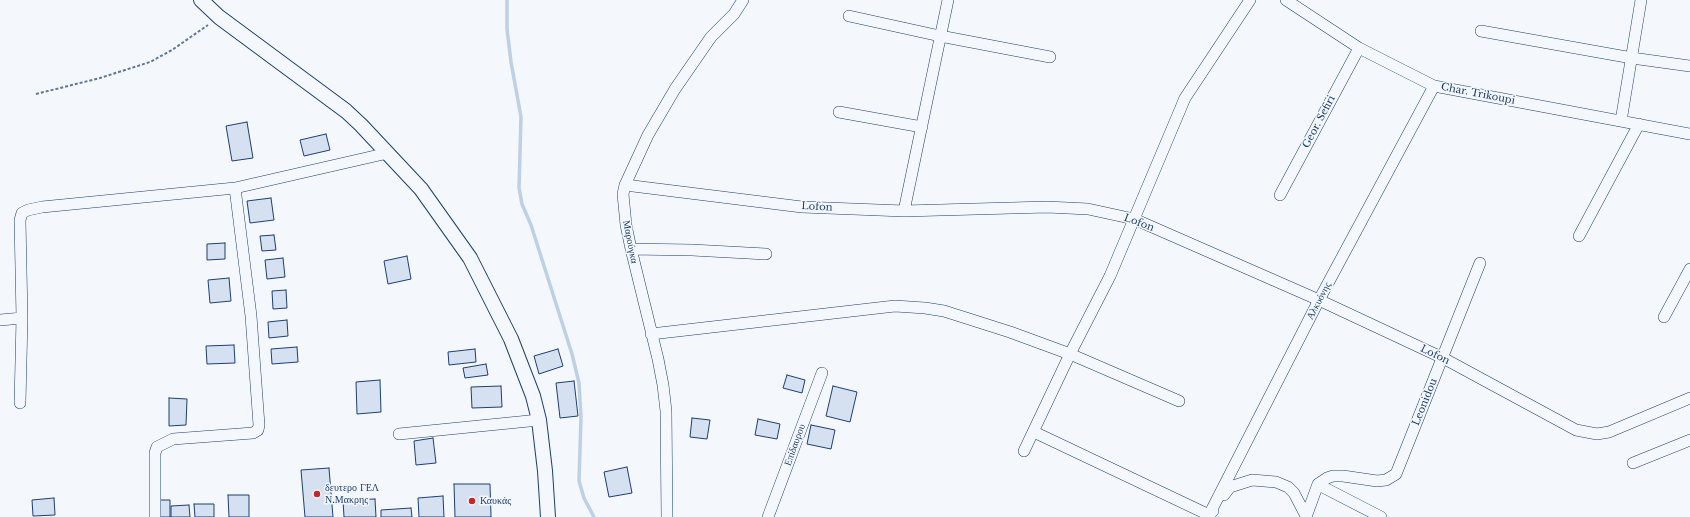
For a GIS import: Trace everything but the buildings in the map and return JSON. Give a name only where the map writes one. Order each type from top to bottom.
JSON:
[{"type":"street","points":[[201,0],[219,18],[346,112],[388,153],[421,189],[470,258],[511,339],[533,396],[539,420],[545,471],[548,517]]},
{"type":"street","name":"Μαρούγκα","points":[[667,517],[666,411],[658,359],[626,225],[623,194],[625,185],[648,135],[675,89],[711,37],[734,14],[743,0]]},
{"type":"street","points":[[904,211],[948,0]]},
{"type":"street","points":[[1024,450],[1034,432],[1070,354],[1110,276],[1185,98],[1250,0]]},
{"type":"street","name":"Char. Trikoupi","points":[[1286,0],[1359,48],[1434,86],[1690,134]]},
{"type":"street","points":[[1621,121],[1641,0]]},
{"type":"street","points":[[849,16],[940,36],[1050,57]]},
{"type":"street","points":[[1481,31],[1632,58],[1690,66]]},
{"type":"street","name":"Geor. Sefiri","points":[[1280,195],[1359,48]]},
{"type":"street","name":"Αλκυόνης","points":[[1209,516],[1319,300],[1434,86]]},
{"type":"street","points":[[839,112],[922,127]]},
{"type":"street","points":[[1579,236],[1639,124]]},
{"type":"street","points":[[20,403],[22,318],[20,220],[22,213],[42,207],[235,188],[388,153]]},
{"type":"street","name":"Lofon","points":[[625,185],[802,206],[904,211],[1047,208],[1088,209],[1134,219],[1319,300],[1443,358],[1576,430],[1597,434],[1609,432],[1690,398]]},
{"type":"street","points":[[155,517],[155,453],[158,447],[173,439],[253,433],[258,430],[259,425],[251,316],[235,188]]},
{"type":"street","points":[[631,249],[692,250],[766,254]]},
{"type":"street","name":"Leonidou","points":[[1323,482],[1333,476],[1343,476],[1377,482],[1386,480],[1396,474],[1480,263]]},
{"type":"street","points":[[1664,317],[1690,269]]},
{"type":"street","points":[[651,334],[895,306],[944,311],[1010,332],[1070,354],[1179,401]]},
{"type":"street","points":[[0,320],[22,318]]},
{"type":"street","name":"Επίδαυρου","points":[[768,517],[822,373]]},
{"type":"street","points":[[399,434],[539,420]]},
{"type":"street","points":[[1034,432],[1209,516],[1230,487],[1252,480],[1276,482],[1288,487],[1294,493],[1306,517]]},
{"type":"street","points":[[1633,463],[1690,440]]},
{"type":"street","points":[[1306,517],[1323,482],[1380,517]]},
{"type":"path","points":[[36,94],[100,78],[150,62],[172,50],[219,18]]},
{"type":"waterway","points":[[507,0],[507,29],[511,62],[521,117],[519,188],[522,204],[531,225],[572,354],[579,383],[581,417],[579,481],[584,498],[594,517]]},
{"type":"place","name":"δευτερο ΓΕΛ Ν.Μακρης","points":[[317,494]]},
{"type":"place","name":"Καυκάς","points":[[472,501]]}]
